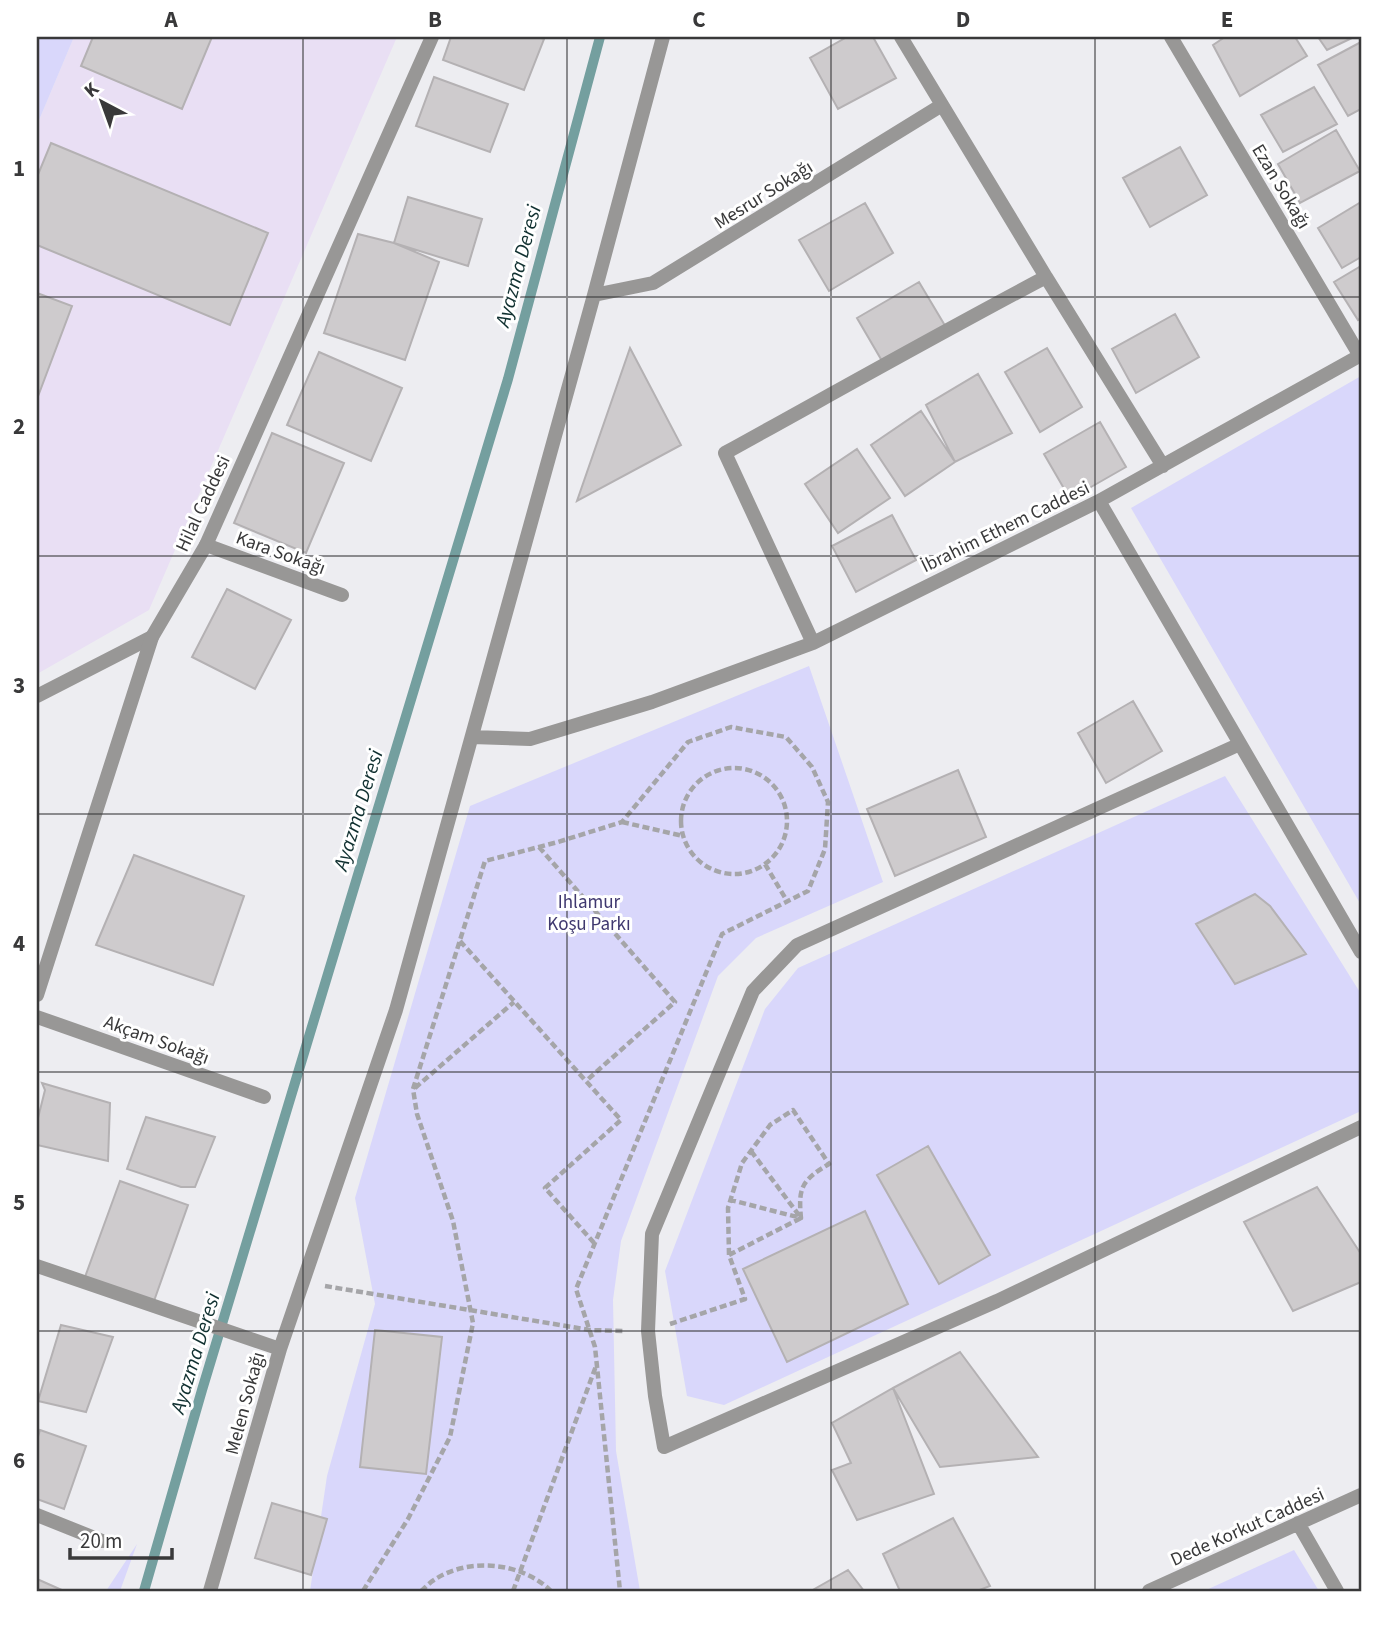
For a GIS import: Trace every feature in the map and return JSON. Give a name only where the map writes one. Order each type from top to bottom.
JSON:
[{"type":"street","name":"Hilal Caddesi","points":[[37,995],[152,637],[206,545],[432,37]]},
{"type":"street","points":[[280,1349],[396,1010],[663,37]]},
{"type":"street","points":[[901,37],[1163,466]]},
{"type":"street","name":"Ezan Sokağı","points":[[1171,37],[1361,356]]},
{"type":"street","name":"Mesrur Sokağı","points":[[594,295],[653,283],[942,105]]},
{"type":"street","points":[[813,643],[725,453],[1046,277]]},
{"type":"street","name":"İbrahim Ethem Caddesi","points":[[472,737],[530,739],[652,702],[813,643],[1100,501],[1361,356]]},
{"type":"street","points":[[1100,501],[1361,952]]},
{"type":"street","name":"Kara Sokağı","points":[[206,545],[342,595]]},
{"type":"street","points":[[37,696],[152,637]]},
{"type":"street","points":[[1240,744],[797,945],[752,991],[652,1234],[648,1331],[654,1396],[664,1447],[997,1301],[1361,1127]]},
{"type":"street","name":"Akçam Sokağı","points":[[37,1017],[264,1097]]},
{"type":"street","name":"Melen Sokağı","points":[[37,1266],[280,1349],[209,1591]]},
{"type":"street","name":"Dede Korkut Caddesi","points":[[1149,1591],[1361,1495]]},
{"type":"street","points":[[37,1515],[102,1541]]},
{"type":"street","points":[[1298,1524],[1337,1591]]},
{"type":"path","points":[[622,822],[688,742],[731,727],[786,737],[811,766],[828,802],[825,849],[808,891],[722,934]]},
{"type":"path","points":[[728,768],[747,769],[764,776],[777,789],[785,805],[785,838],[765,864],[750,872],[733,874],[717,871],[702,863],[690,851],[683,836],[681,818],[685,800],[695,784],[710,773],[728,768]]},
{"type":"path","points":[[363,1591],[408,1519],[450,1437],[472,1323],[453,1221],[417,1114],[413,1090],[485,861],[622,822],[683,836]]},
{"type":"path","points":[[539,847],[675,1002],[586,1081]]},
{"type":"path","points":[[765,864],[787,901]]},
{"type":"path","points":[[459,941],[621,1120],[545,1188],[594,1244]]},
{"type":"path","points":[[413,1090],[514,1002]]},
{"type":"path","points":[[729,1255],[802,1219],[751,1151]]},
{"type":"path","points":[[513,1591],[597,1364]]},
{"type":"path","points":[[421,1591],[435,1580],[462,1568],[491,1565],[520,1571],[551,1591]]},
{"type":"shaded area","points":[[74,37],[397,37],[149,610],[37,674],[37,125]]},
{"type":"green space","points":[[37,37],[74,37],[37,125]]},
{"type":"green space","points":[[1361,376],[1361,905],[1131,508]]},
{"type":"green space","name":"Ihlamur Koşu Parkı","points":[[809,666],[883,882],[756,938],[718,976],[621,1241],[613,1300],[616,1451],[640,1591],[310,1591],[327,1476],[375,1304],[355,1198],[470,806]]},
{"type":"green space","points":[[1225,776],[1361,994],[1361,1111],[724,1405],[687,1396],[665,1271],[765,1009],[798,968]]},
{"type":"green space","points":[[137,1544],[120,1591],[106,1591]]},
{"type":"green space","points":[[1294,1550],[1319,1591],[1204,1591]]},
{"type":"building","points":[[93,37],[212,37],[182,109],[81,66]]},
{"type":"building","points":[[451,37],[544,39],[524,90],[443,60]]},
{"type":"building","points":[[847,37],[873,37],[896,78],[838,109],[810,58]]},
{"type":"building","points":[[1225,37],[1295,37],[1307,56],[1240,96],[1213,45]]},
{"type":"building","points":[[1318,37],[1354,37],[1327,50]]},
{"type":"building","points":[[1361,42],[1361,109],[1348,116],[1318,65]]},
{"type":"building","points":[[434,77],[508,104],[490,152],[416,126]]},
{"type":"building","points":[[1314,87],[1337,124],[1283,152],[1261,115]]},
{"type":"building","points":[[1336,130],[1360,171],[1300,203],[1278,164]]},
{"type":"building","points":[[51,143],[268,233],[230,325],[37,245],[37,177]]},
{"type":"building","points":[[1180,147],[1207,195],[1150,227],[1123,178]]},
{"type":"building","points":[[408,197],[482,219],[468,266],[394,243]]},
{"type":"building","points":[[1361,202],[1361,257],[1342,268],[1318,228]]},
{"type":"building","points":[[865,203],[893,253],[829,291],[799,240]]},
{"type":"building","points":[[358,234],[394,243],[439,262],[405,360],[324,333]]},
{"type":"building","points":[[1361,266],[1361,318],[1358,320],[1334,282]]},
{"type":"building","points":[[919,282],[947,329],[885,366],[857,318]]},
{"type":"building","points":[[37,293],[72,306],[37,399]]},
{"type":"building","points":[[1175,314],[1199,357],[1136,393],[1112,349]]},
{"type":"building","points":[[630,348],[681,445],[577,501]]},
{"type":"building","points":[[1047,348],[1082,407],[1040,432],[1005,372]]},
{"type":"building","points":[[319,352],[402,388],[371,461],[287,425]]},
{"type":"building","points":[[978,374],[1012,433],[955,462],[926,405]]},
{"type":"building","points":[[921,411],[955,462],[905,496],[871,445]]},
{"type":"building","points":[[1100,422],[1126,467],[1070,499],[1044,454]]},
{"type":"building","points":[[272,433],[344,463],[306,553],[234,523]]},
{"type":"building","points":[[857,449],[890,498],[838,533],[805,484]]},
{"type":"building","points":[[892,515],[916,560],[856,592],[832,546]]},
{"type":"building","points":[[227,589],[291,620],[255,689],[192,657]]},
{"type":"building","points":[[1133,701],[1162,751],[1106,783],[1078,733]]},
{"type":"building","points":[[958,770],[986,837],[895,876],[867,809]]},
{"type":"building","points":[[134,855],[244,896],[213,985],[96,945]]},
{"type":"building","points":[[1255,894],[1270,906],[1306,954],[1235,984],[1196,924]]},
{"type":"building","points":[[42,1083],[110,1103],[108,1161],[37,1145],[37,1122],[45,1090]]},
{"type":"building","points":[[146,1117],[215,1137],[195,1187],[181,1187],[127,1169]]},
{"type":"building","points":[[928,1146],[990,1255],[939,1284],[877,1175]]},
{"type":"building","points":[[120,1181],[188,1205],[154,1301],[85,1277]]},
{"type":"building","points":[[1317,1187],[1361,1254],[1361,1282],[1293,1311],[1244,1222]]},
{"type":"building","points":[[865,1211],[908,1304],[787,1362],[743,1269]]},
{"type":"building","points":[[61,1325],[113,1337],[86,1412],[38,1401]]},
{"type":"building","points":[[375,1330],[442,1337],[426,1474],[360,1467]]},
{"type":"building","points":[[960,1352],[1038,1457],[940,1467],[893,1388]]},
{"type":"building","points":[[893,1388],[934,1494],[857,1520],[832,1470],[851,1463],[832,1423]]},
{"type":"building","points":[[40,1430],[86,1446],[64,1509],[37,1499],[37,1440]]},
{"type":"building","points":[[272,1503],[327,1519],[311,1575],[255,1558]]},
{"type":"building","points":[[953,1518],[990,1586],[977,1591],[900,1591],[883,1554]]},
{"type":"building","points":[[848,1570],[864,1591],[811,1591]]},
{"type":"building","points":[[37,1579],[64,1591],[37,1591]]},
{"type":"waterway","name":"Ayazma Deresi","points":[[144,1591],[202,1390],[508,379],[600,37]]}]
